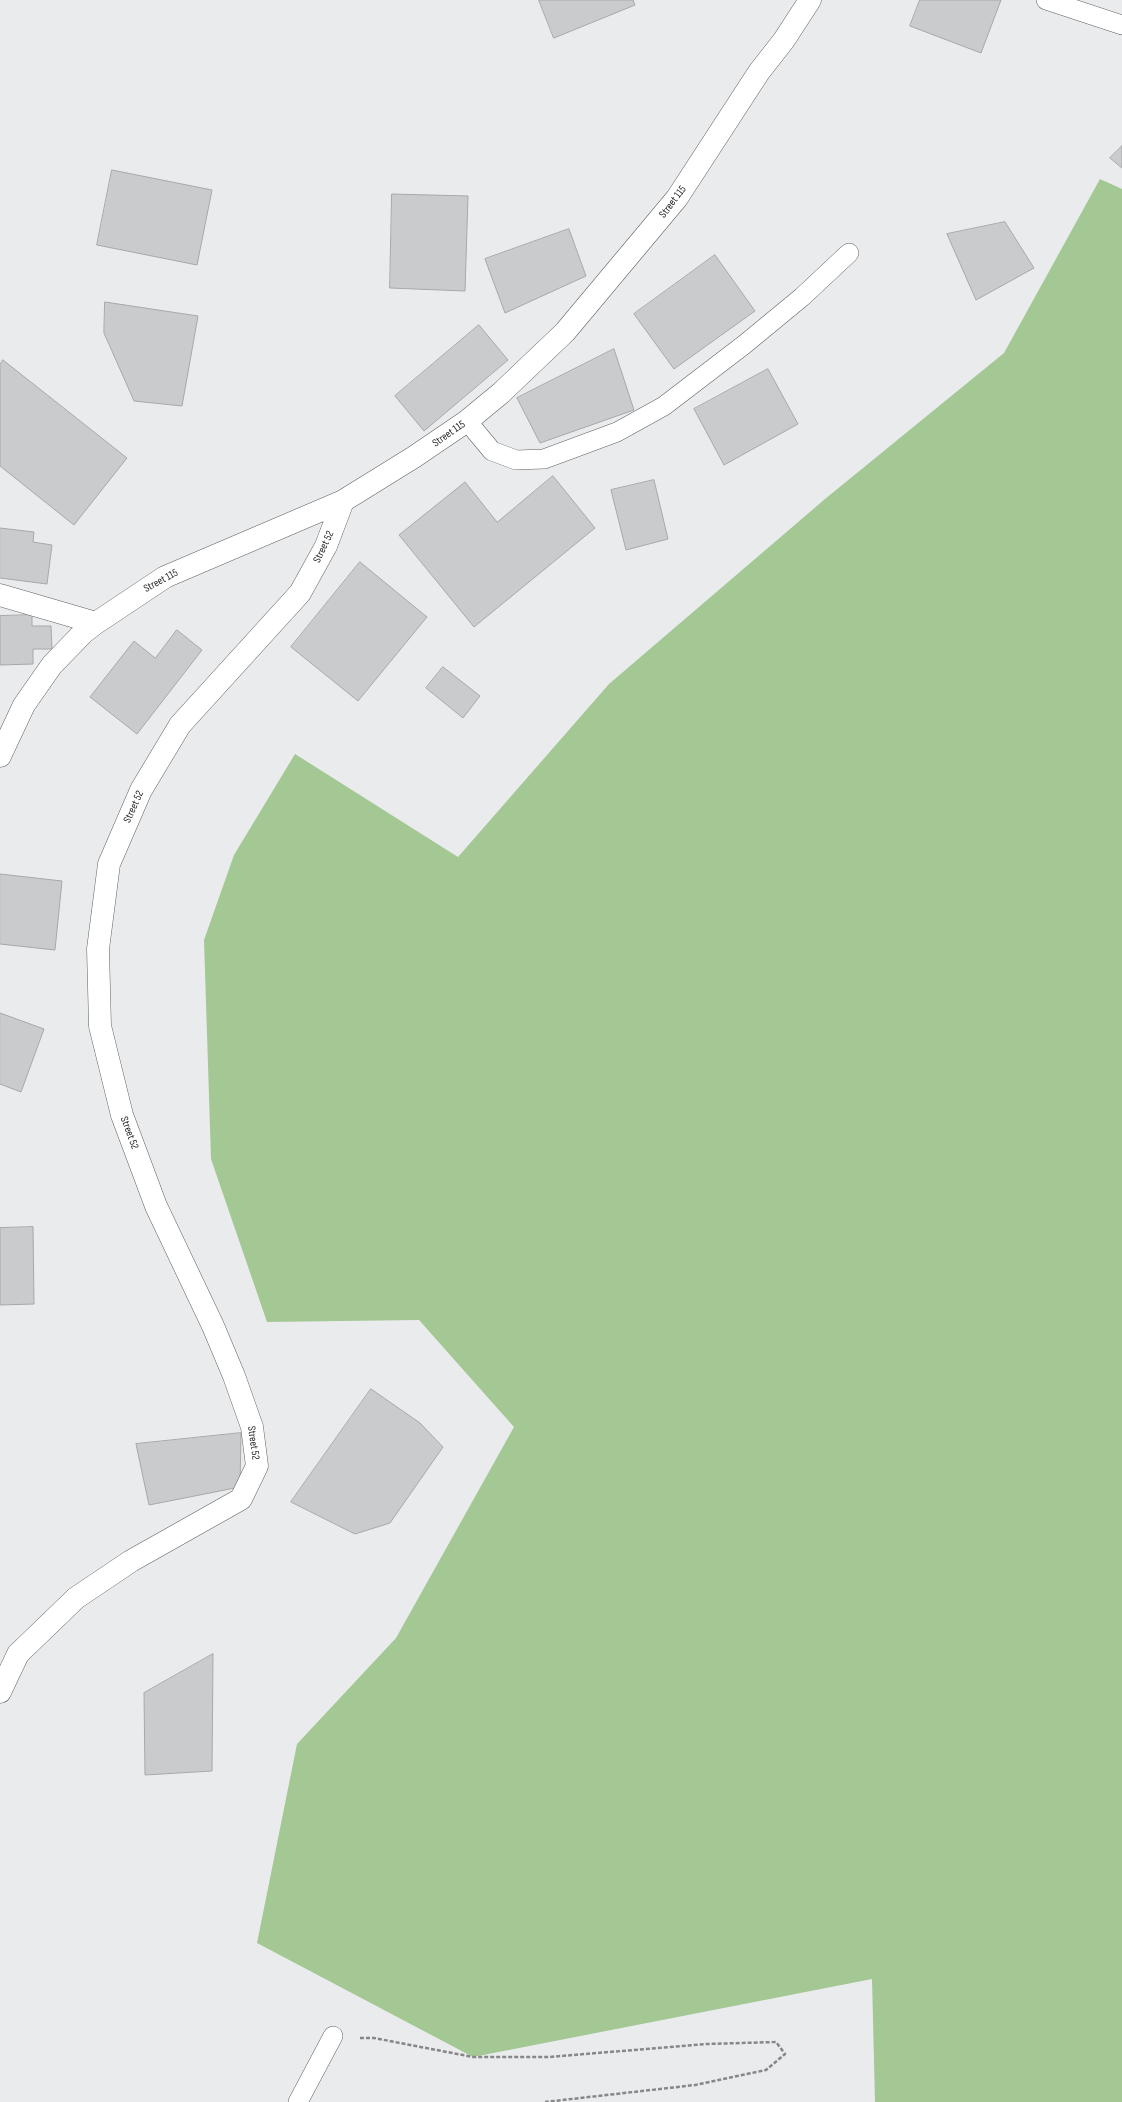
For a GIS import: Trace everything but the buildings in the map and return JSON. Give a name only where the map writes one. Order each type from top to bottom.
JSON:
[{"type":"street","name":"Street 115","points":[[0,756],[24,705],[52,665],[83,632],[165,577],[343,501],[414,457],[467,421],[501,393],[565,332],[677,198],[759,72],[784,40],[810,0]]},
{"type":"street","name":"Street 52","points":[[0,1692],[18,1654],[76,1598],[131,1560],[241,1499],[256,1466],[252,1427],[234,1376],[213,1326],[156,1206],[122,1115],[100,1026],[98,949],[109,864],[141,790],[180,725],[300,593],[326,546],[343,501]]},
{"type":"street","points":[[0,595],[96,623]]},
{"type":"lane","points":[[1046,0],[1122,25]]},
{"type":"lane","points":[[467,421],[492,451],[516,460],[544,459],[617,432],[664,406],[745,344],[802,297],[849,253]]},
{"type":"lane","points":[[298,2102],[333,2036]]},
{"type":"path","points":[[333,2036],[374,2038],[473,2057],[549,2057],[706,2044],[776,2042],[785,2054],[766,2070],[695,2085],[545,2102]]},
{"type":"green space","points":[[1100,179],[1122,189],[1122,2102],[875,2102],[872,1979],[473,2057],[257,1943],[297,1744],[396,1638],[514,1427],[419,1320],[267,1322],[211,1159],[204,940],[234,855],[295,754],[458,857],[609,684],[825,499],[1004,353]]}]
